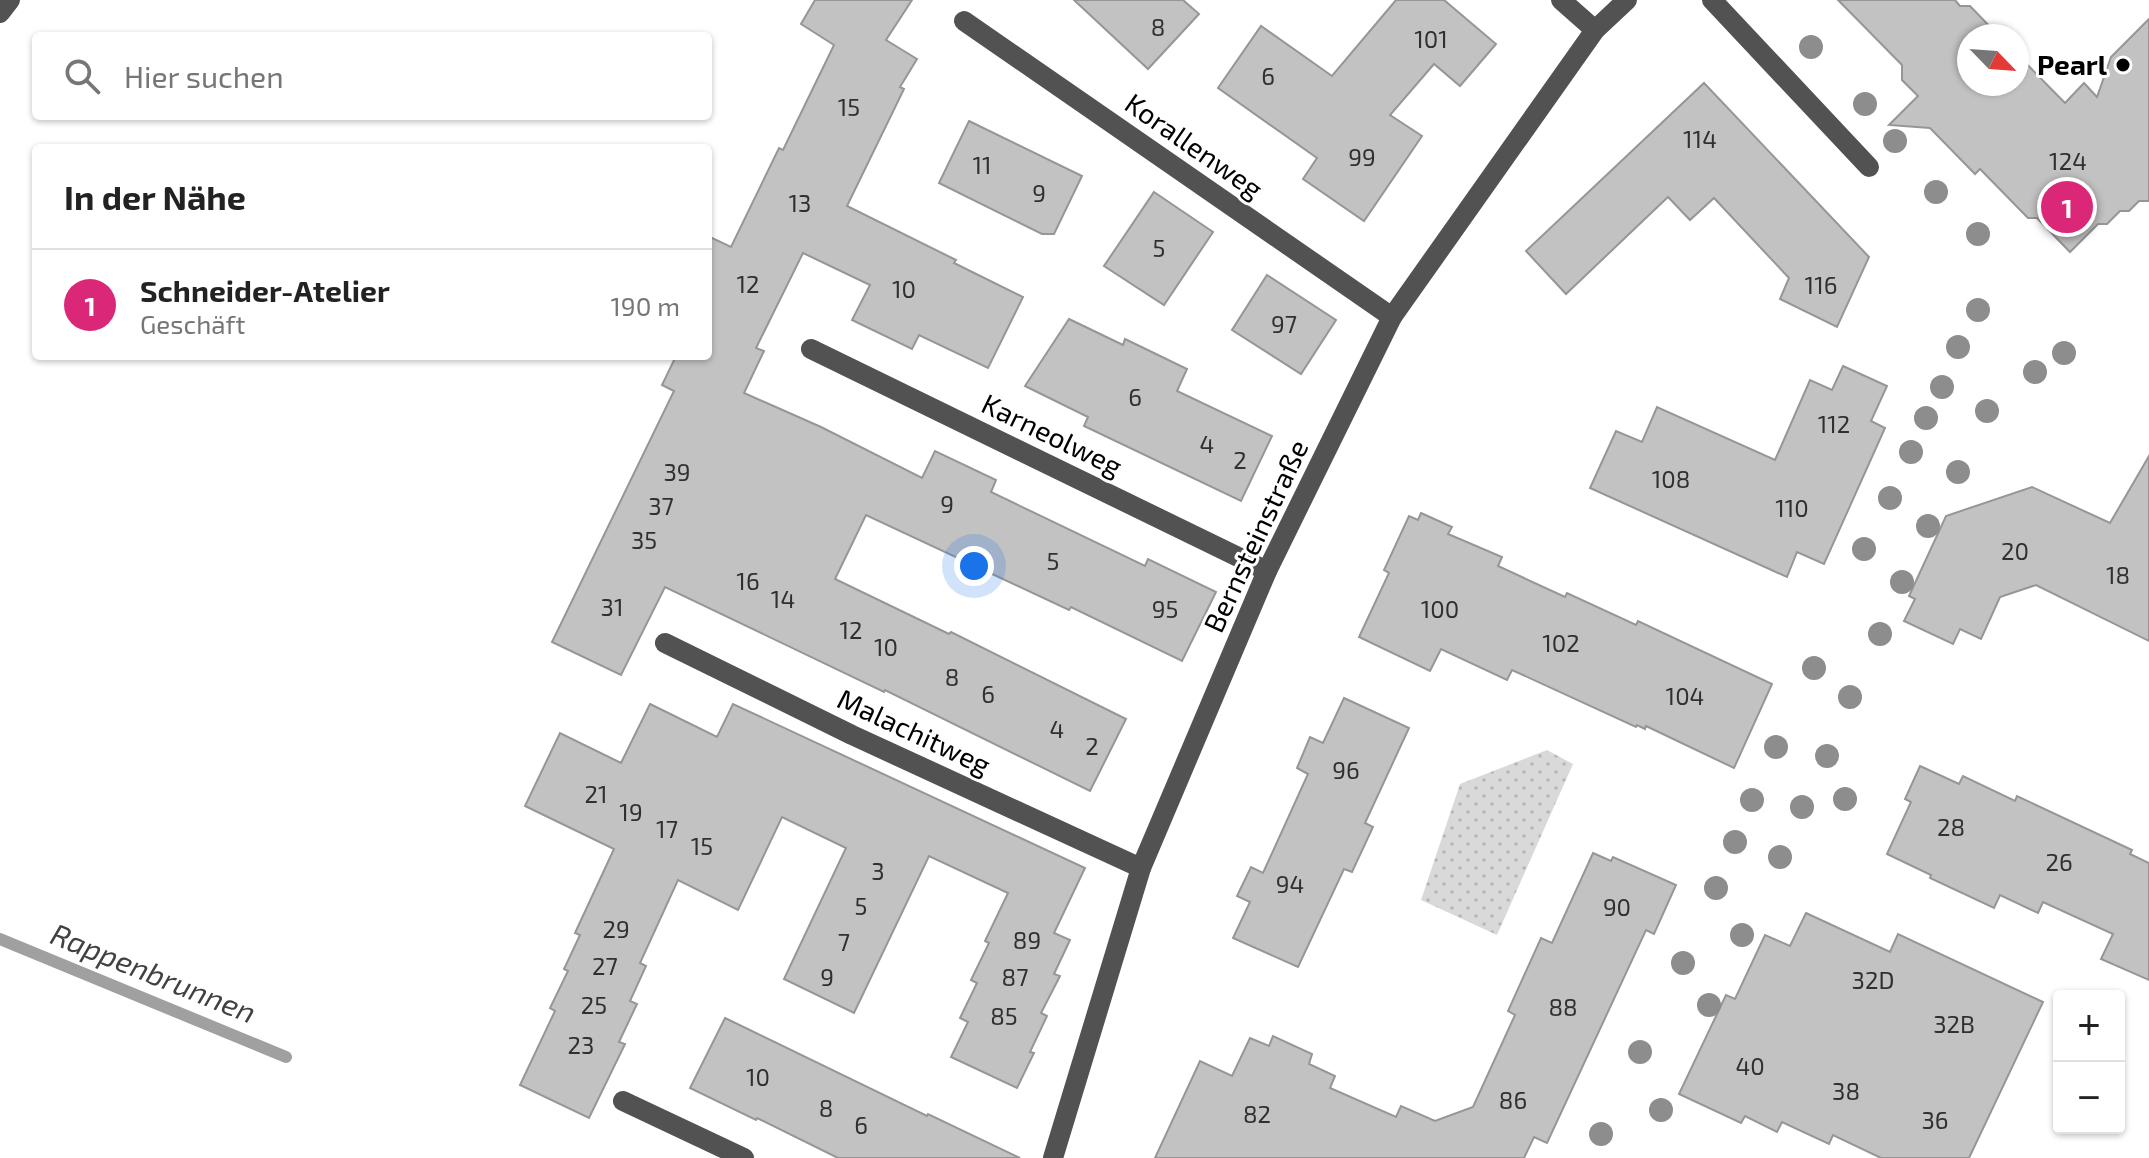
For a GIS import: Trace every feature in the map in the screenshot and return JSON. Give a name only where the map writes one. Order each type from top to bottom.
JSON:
[{"type":"street","points":[[0,13],[10,0]]},
{"type":"street","points":[[1561,0],[1595,30]]},
{"type":"street","name":"Bernsteinstraße","points":[[1053,1158],[1141,868],[1267,571],[1392,317],[1595,30],[1627,0]]},
{"type":"street","points":[[1712,0],[1869,167]]},
{"type":"street","name":"Korallenweg","points":[[964,21],[1392,317]]},
{"type":"street","name":"Karneolweg","points":[[811,349],[1267,571]]},
{"type":"street","name":"Malachitweg","points":[[665,643],[852,735],[1141,868]]},
{"type":"street","points":[[623,1101],[744,1158]]},
{"type":"shaded area","points":[[1547,750],[1573,764],[1497,935],[1421,900],[1460,784]]},
{"type":"building","points":[[815,0],[912,0],[886,40],[917,59],[900,87],[904,89],[847,206],[1023,297],[988,368],[919,335],[912,349],[852,320],[870,285],[803,253],[756,348],[764,351],[744,393],[821,427],[922,478],[935,451],[996,480],[991,492],[1145,566],[1148,559],[1216,592],[1182,661],[1071,607],[1069,610],[866,515],[835,579],[949,634],[951,632],[1126,719],[1090,791],[665,587],[621,675],[552,642],[674,391],[662,385],[674,360],[712,360],[712,238],[731,247],[834,45],[801,24]]},
{"type":"building","points":[[1074,0],[1183,0],[1199,14],[1148,69]]},
{"type":"building","points":[[1396,0],[1444,0],[1496,44],[1460,86],[1434,64],[1390,115],[1422,136],[1364,221],[1303,179],[1317,158],[1218,88],[1261,26],[1332,76]]},
{"type":"building","points":[[1838,0],[1955,0],[1960,6],[1970,6],[1987,24],[1957,24],[1957,96],[2029,96],[2029,66],[2065,103],[2084,83],[2097,97],[2111,57],[2149,19],[2149,201],[2139,201],[2129,211],[2120,211],[2107,224],[2098,224],[2070,252],[2037,218],[2028,218],[1980,169],[1975,174],[1930,128],[1889,125],[1918,96],[1902,80],[1902,65]]},
{"type":"building","points":[[1704,83],[1869,257],[1837,327],[1780,299],[1789,278],[1714,198],[1690,220],[1668,197],[1566,294],[1526,251]]},
{"type":"building","points":[[969,121],[1082,176],[1054,234],[1042,234],[939,183]]},
{"type":"building","points":[[1154,192],[1213,232],[1164,305],[1104,266]]},
{"type":"building","points":[[1267,275],[1336,320],[1301,374],[1232,330]]},
{"type":"building","points":[[1069,319],[1123,345],[1125,339],[1187,369],[1177,391],[1272,436],[1241,501],[1084,426],[1088,417],[1025,386]]},
{"type":"building","points":[[1843,366],[1887,386],[1871,421],[1885,428],[1824,564],[1797,552],[1787,577],[1590,488],[1616,431],[1642,442],[1657,407],[1775,460],[1810,380],[1832,390]]},
{"type":"building","points":[[2149,456],[2149,641],[2036,585],[2000,597],[1981,639],[1960,629],[1953,644],[1904,621],[1915,599],[1909,596],[1946,516],[2032,487],[2110,523]]},
{"type":"building","points":[[1421,513],[1452,527],[1448,534],[1502,557],[1498,566],[1636,625],[1638,621],[1772,684],[1734,768],[1646,726],[1645,729],[1636,727],[1512,670],[1507,680],[1441,649],[1430,671],[1359,637],[1389,573],[1384,570],[1409,516],[1418,520]]},
{"type":"building","points":[[1344,698],[1409,728],[1365,823],[1373,827],[1352,872],[1344,869],[1298,967],[1233,938],[1250,902],[1237,896],[1251,867],[1263,873],[1308,774],[1297,768],[1310,737],[1323,743]]},
{"type":"building","points":[[650,704],[717,737],[733,704],[1085,868],[1054,933],[1070,940],[1054,974],[1060,976],[1041,1013],[1047,1016],[1030,1052],[1034,1053],[1017,1088],[951,1057],[968,1022],[960,1018],[977,983],[971,980],[1008,893],[929,856],[854,1013],[784,979],[846,848],[782,817],[738,910],[678,880],[640,963],[646,966],[630,1001],[637,1004],[619,1042],[625,1044],[589,1118],[520,1085],[555,1011],[550,1008],[568,971],[564,969],[580,935],[575,933],[614,849],[525,806],[560,733],[621,763]]},
{"type":"building","points":[[1920,766],[1959,784],[1963,776],[2015,801],[2017,796],[2132,850],[2130,854],[2149,863],[2149,980],[2101,959],[2113,934],[2043,902],[2038,913],[2000,895],[1994,908],[1887,854],[1911,802],[1905,799]]},
{"type":"building","points":[[1593,853],[1611,861],[1613,857],[1676,885],[1654,934],[1646,930],[1547,1143],[1534,1137],[1524,1158],[1155,1158],[1200,1061],[1232,1076],[1250,1038],[1269,1046],[1273,1036],[1312,1054],[1309,1064],[1335,1076],[1330,1088],[1396,1117],[1401,1106],[1435,1121],[1473,1107],[1515,1015],[1508,1011],[1541,938],[1552,943]]},
{"type":"building","points":[[1806,913],[1890,952],[1898,934],[2043,1002],[1969,1158],[1881,1158],[1833,1135],[1829,1144],[1782,1122],[1777,1132],[1745,1116],[1741,1123],[1679,1094],[1726,995],[1735,999],[1765,935],[1790,946]]},
{"type":"building","points":[[725,1018],[1020,1158],[838,1158],[756,1120],[690,1088]]},
{"type":"waterway","name":"Rappenbrunnen","points":[[0,939],[286,1057]]},
{"type":"place","name":"Pearl","points":[[2123,65]]},
{"type":"place","name":"Schneider-Atelier","points":[[2067,207]]}]
